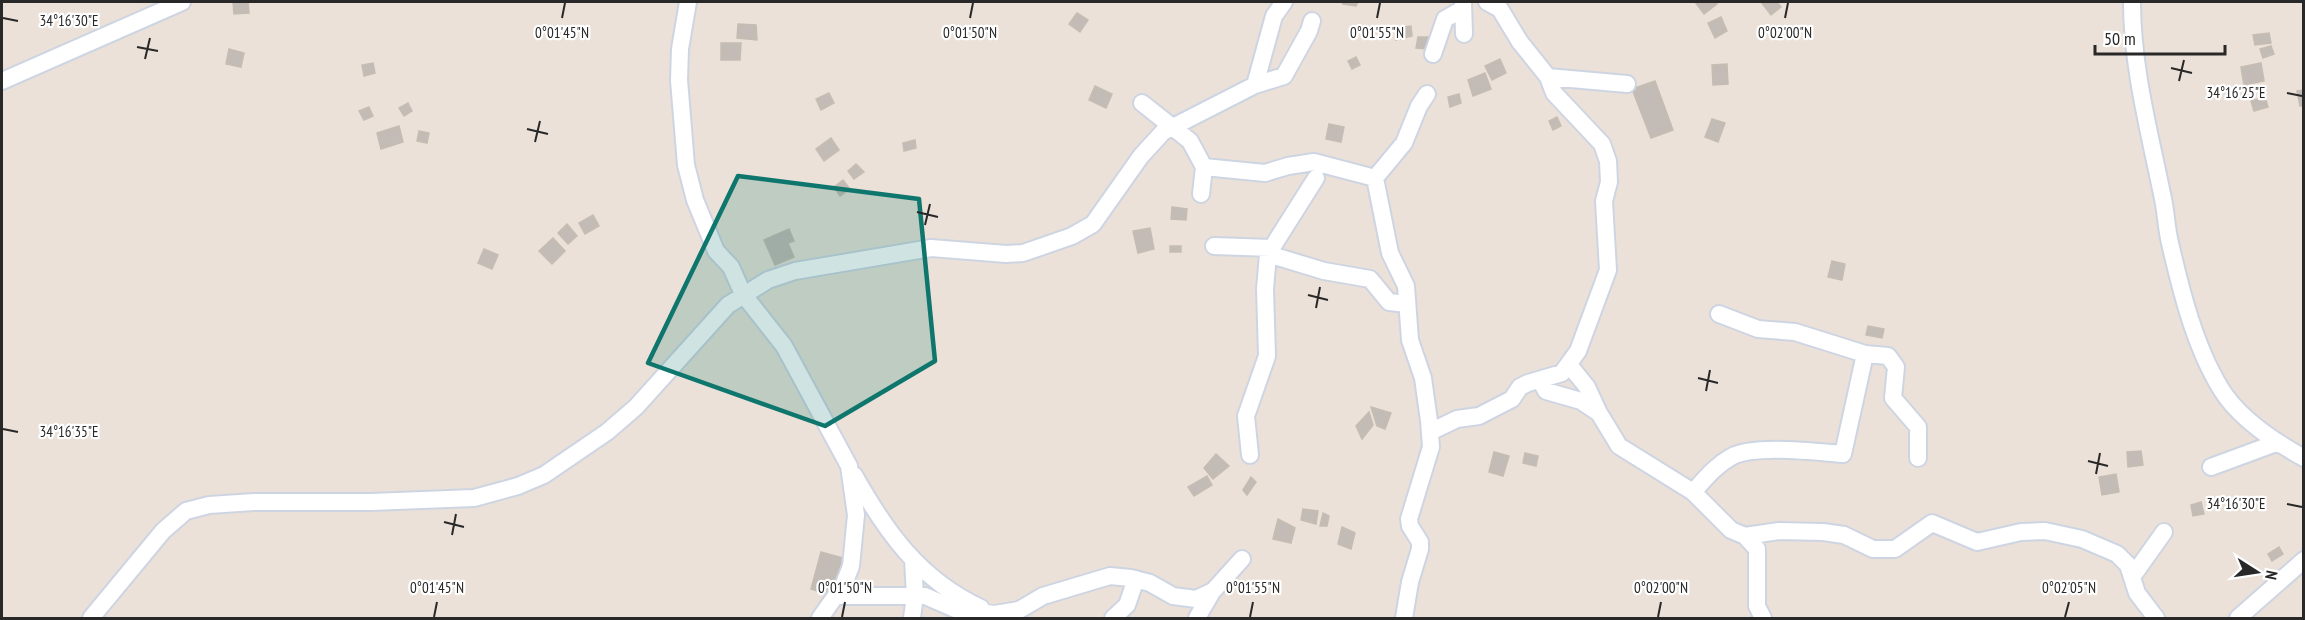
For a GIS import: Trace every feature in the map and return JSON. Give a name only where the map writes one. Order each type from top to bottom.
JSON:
[{"type":"street","points":[[2,81],[182,2]]},
{"type":"street","points":[[688,2],[680,49],[679,80],[686,165],[694,200],[706,231],[716,250],[731,267],[743,294],[784,346],[868,500],[929,578],[967,602],[995,614]]},
{"type":"street","points":[[1257,77],[1274,16],[1284,2]]},
{"type":"street","points":[[1430,432],[1457,419],[1479,417],[1512,399],[1520,387],[1562,373],[1570,366],[1603,290],[1608,270],[1604,201],[1609,182],[1608,161],[1602,144],[1554,93],[1548,77],[1500,9],[1487,2]]},
{"type":"street","points":[[2132,2],[2137,78],[2163,197],[2170,242],[2204,356],[2222,390],[2276,443],[2304,458]]},
{"type":"street","points":[[1462,6],[1464,34]]},
{"type":"street","points":[[1433,54],[1445,20],[1462,6]]},
{"type":"street","points":[[91,618],[163,531],[186,512],[209,505],[254,501],[371,502],[474,498],[518,486],[544,475],[607,432],[636,407],[696,344],[728,304],[768,280],[795,271],[931,248],[1006,255],[1023,253],[1050,246],[1072,236],[1093,224],[1141,156],[1163,132],[1230,96],[1242,93],[1257,77],[1281,61],[1293,60],[1310,31],[1312,21]]},
{"type":"street","points":[[1548,77],[1627,84]]},
{"type":"street","points":[[1375,178],[1404,143],[1419,106],[1427,94]]},
{"type":"street","points":[[1142,103],[1190,141],[1204,167],[1201,194]]},
{"type":"street","points":[[1204,167],[1265,173],[1314,162],[1375,178]]},
{"type":"street","points":[[1250,456],[1246,416],[1268,356],[1265,290],[1270,251],[1316,178]]},
{"type":"street","points":[[1375,178],[1390,253],[1406,286],[1410,340],[1423,378],[1431,447],[1409,519],[1410,526],[1420,542],[1420,549],[1410,582],[1404,618]]},
{"type":"street","points":[[1214,246],[1270,251],[1324,271],[1370,279],[1389,302],[1407,304]]},
{"type":"street","points":[[1719,314],[1758,329],[1795,332],[1865,354],[1888,356],[1896,367],[1893,398],[1918,427],[1918,458]]},
{"type":"street","points":[[1693,492],[1713,470],[1734,455],[1788,449],[1843,454],[1865,354]]},
{"type":"street","points":[[1570,366],[1587,387],[1599,413],[1619,446],[1693,492],[1731,530],[1745,536],[1757,549],[1758,614]]},
{"type":"street","points":[[1540,380],[1546,391],[1581,401],[1599,413]]},
{"type":"street","points":[[2211,467],[2276,443]]},
{"type":"street","points":[[820,618],[837,596],[851,566],[856,514],[849,466]]},
{"type":"street","points":[[1745,536],[1779,531],[1823,532],[1844,535],[1873,549],[1895,549],[1932,523],[1977,542],[2021,531],[2045,531],[2082,539],[2117,554],[2128,565],[2137,593],[2156,618]]},
{"type":"street","points":[[2132,577],[2164,532]]},
{"type":"street","points":[[912,618],[915,596],[913,559]]},
{"type":"street","points":[[1197,618],[1213,591],[1242,559]]},
{"type":"street","points":[[2238,618],[2304,560]]},
{"type":"street","points":[[837,596],[925,596],[955,609],[995,614],[1020,614],[1042,596],[1110,576],[1136,579],[1173,596],[1196,599],[1213,591]]},
{"type":"street","points":[[1113,618],[1128,605],[1136,579]]},
{"type":"highlighted area","points":[[738,176],[919,199],[935,361],[825,426],[648,363]]},
{"type":"building","points":[[233,2],[248,2],[249,13],[234,14]]},
{"type":"building","points":[[1342,2],[1358,2],[1356,6]]},
{"type":"building","points":[[1695,2],[1715,2],[1717,4],[1704,14]]},
{"type":"building","points":[[1761,2],[1777,2],[1781,7],[1771,15]]},
{"type":"building","points":[[1077,13],[1088,20],[1080,32],[1069,24]]},
{"type":"building","points":[[1721,17],[1727,31],[1715,38],[1708,23]]},
{"type":"building","points":[[738,24],[756,25],[757,40],[737,38]]},
{"type":"building","points":[[1411,26],[1412,36],[1396,40],[1395,28]]},
{"type":"building","points":[[2269,33],[2271,43],[2255,45],[2253,35]]},
{"type":"building","points":[[1418,37],[1430,37],[1428,49],[1416,48]]},
{"type":"building","points":[[721,43],[741,43],[740,60],[721,60]]},
{"type":"building","points":[[2271,46],[2274,54],[2263,58],[2260,49]]},
{"type":"building","points":[[229,49],[244,53],[241,67],[226,64]]},
{"type":"building","points":[[1356,57],[1360,65],[1352,69],[1348,61]]},
{"type":"building","points":[[1500,59],[1506,73],[1492,80],[1485,66]]},
{"type":"building","points":[[373,63],[375,73],[364,76],[362,65]]},
{"type":"building","points":[[2261,63],[2264,81],[2244,85],[2241,67]]},
{"type":"building","points":[[1727,64],[1728,84],[1713,85],[1712,65]]},
{"type":"building","points":[[1485,73],[1491,89],[1473,96],[1468,80]]},
{"type":"building","points":[[1655,81],[1673,130],[1651,138],[1632,89]]},
{"type":"building","points":[[1095,86],[1112,94],[1106,108],[1089,100]]},
{"type":"building","points":[[2304,90],[2304,106],[2300,106],[2297,91]]},
{"type":"building","points":[[829,93],[834,103],[821,110],[816,99]]},
{"type":"building","points":[[1459,94],[1461,103],[1450,107],[1448,97]]},
{"type":"building","points":[[2265,97],[2268,107],[2254,111],[2251,101]]},
{"type":"building","points":[[408,103],[412,111],[404,116],[399,108]]},
{"type":"building","points":[[369,107],[373,116],[364,120],[359,111]]},
{"type":"building","points":[[1557,117],[1561,126],[1553,130],[1549,121]]},
{"type":"building","points":[[1712,119],[1725,123],[1718,142],[1705,137]]},
{"type":"building","points":[[1329,124],[1344,127],[1341,142],[1326,139]]},
{"type":"building","points":[[399,126],[403,142],[381,149],[377,133]]},
{"type":"building","points":[[419,131],[429,133],[427,143],[417,141]]},
{"type":"building","points":[[831,138],[839,150],[824,161],[816,149]]},
{"type":"building","points":[[915,140],[916,148],[904,151],[903,143]]},
{"type":"building","points":[[856,164],[864,172],[854,179],[848,171]]},
{"type":"building","points":[[843,180],[850,189],[840,196],[834,187]]},
{"type":"building","points":[[1172,207],[1187,209],[1186,220],[1171,219]]},
{"type":"building","points":[[593,215],[599,226],[585,234],[579,223]]},
{"type":"building","points":[[567,224],[577,236],[568,244],[558,233]]},
{"type":"building","points":[[1150,228],[1154,249],[1138,253],[1133,231]]},
{"type":"building","points":[[789,229],[794,241],[788,243],[794,257],[775,265],[764,240]]},
{"type":"building","points":[[553,238],[565,251],[552,264],[539,251]]},
{"type":"building","points":[[1170,246],[1181,246],[1181,252],[1170,252]]},
{"type":"building","points":[[484,249],[498,255],[492,269],[478,263]]},
{"type":"building","points":[[1832,261],[1845,264],[1842,280],[1828,277]]},
{"type":"building","points":[[1868,326],[1884,329],[1882,338],[1866,335]]},
{"type":"building","points":[[1371,407],[1391,413],[1385,429],[1377,426]]},
{"type":"building","points":[[1369,412],[1373,425],[1362,439],[1356,426]]},
{"type":"building","points":[[2141,451],[2143,465],[2128,467],[2127,452]]},
{"type":"building","points":[[1494,452],[1509,456],[1503,476],[1489,472]]},
{"type":"building","points":[[1525,453],[1538,456],[1536,466],[1523,463]]},
{"type":"building","points":[[1216,454],[1229,466],[1213,479],[1204,468]]},
{"type":"building","points":[[2116,474],[2119,492],[2102,495],[2099,477]]},
{"type":"building","points":[[1207,476],[1212,485],[1194,496],[1188,487]]},
{"type":"building","points":[[1251,477],[1256,482],[1247,495],[1243,490]]},
{"type":"building","points":[[2201,502],[2204,514],[2193,516],[2191,505]]},
{"type":"building","points":[[1303,509],[1318,511],[1316,524],[1301,520]]},
{"type":"building","points":[[1323,513],[1329,516],[1327,526],[1320,526]]},
{"type":"building","points":[[1278,519],[1295,528],[1291,543],[1273,539]]},
{"type":"building","points":[[1342,527],[1355,533],[1351,549],[1338,544]]},
{"type":"building","points":[[2279,547],[2283,554],[2272,561],[2268,554]]},
{"type":"building","points":[[821,552],[843,558],[833,596],[811,589]]}]
